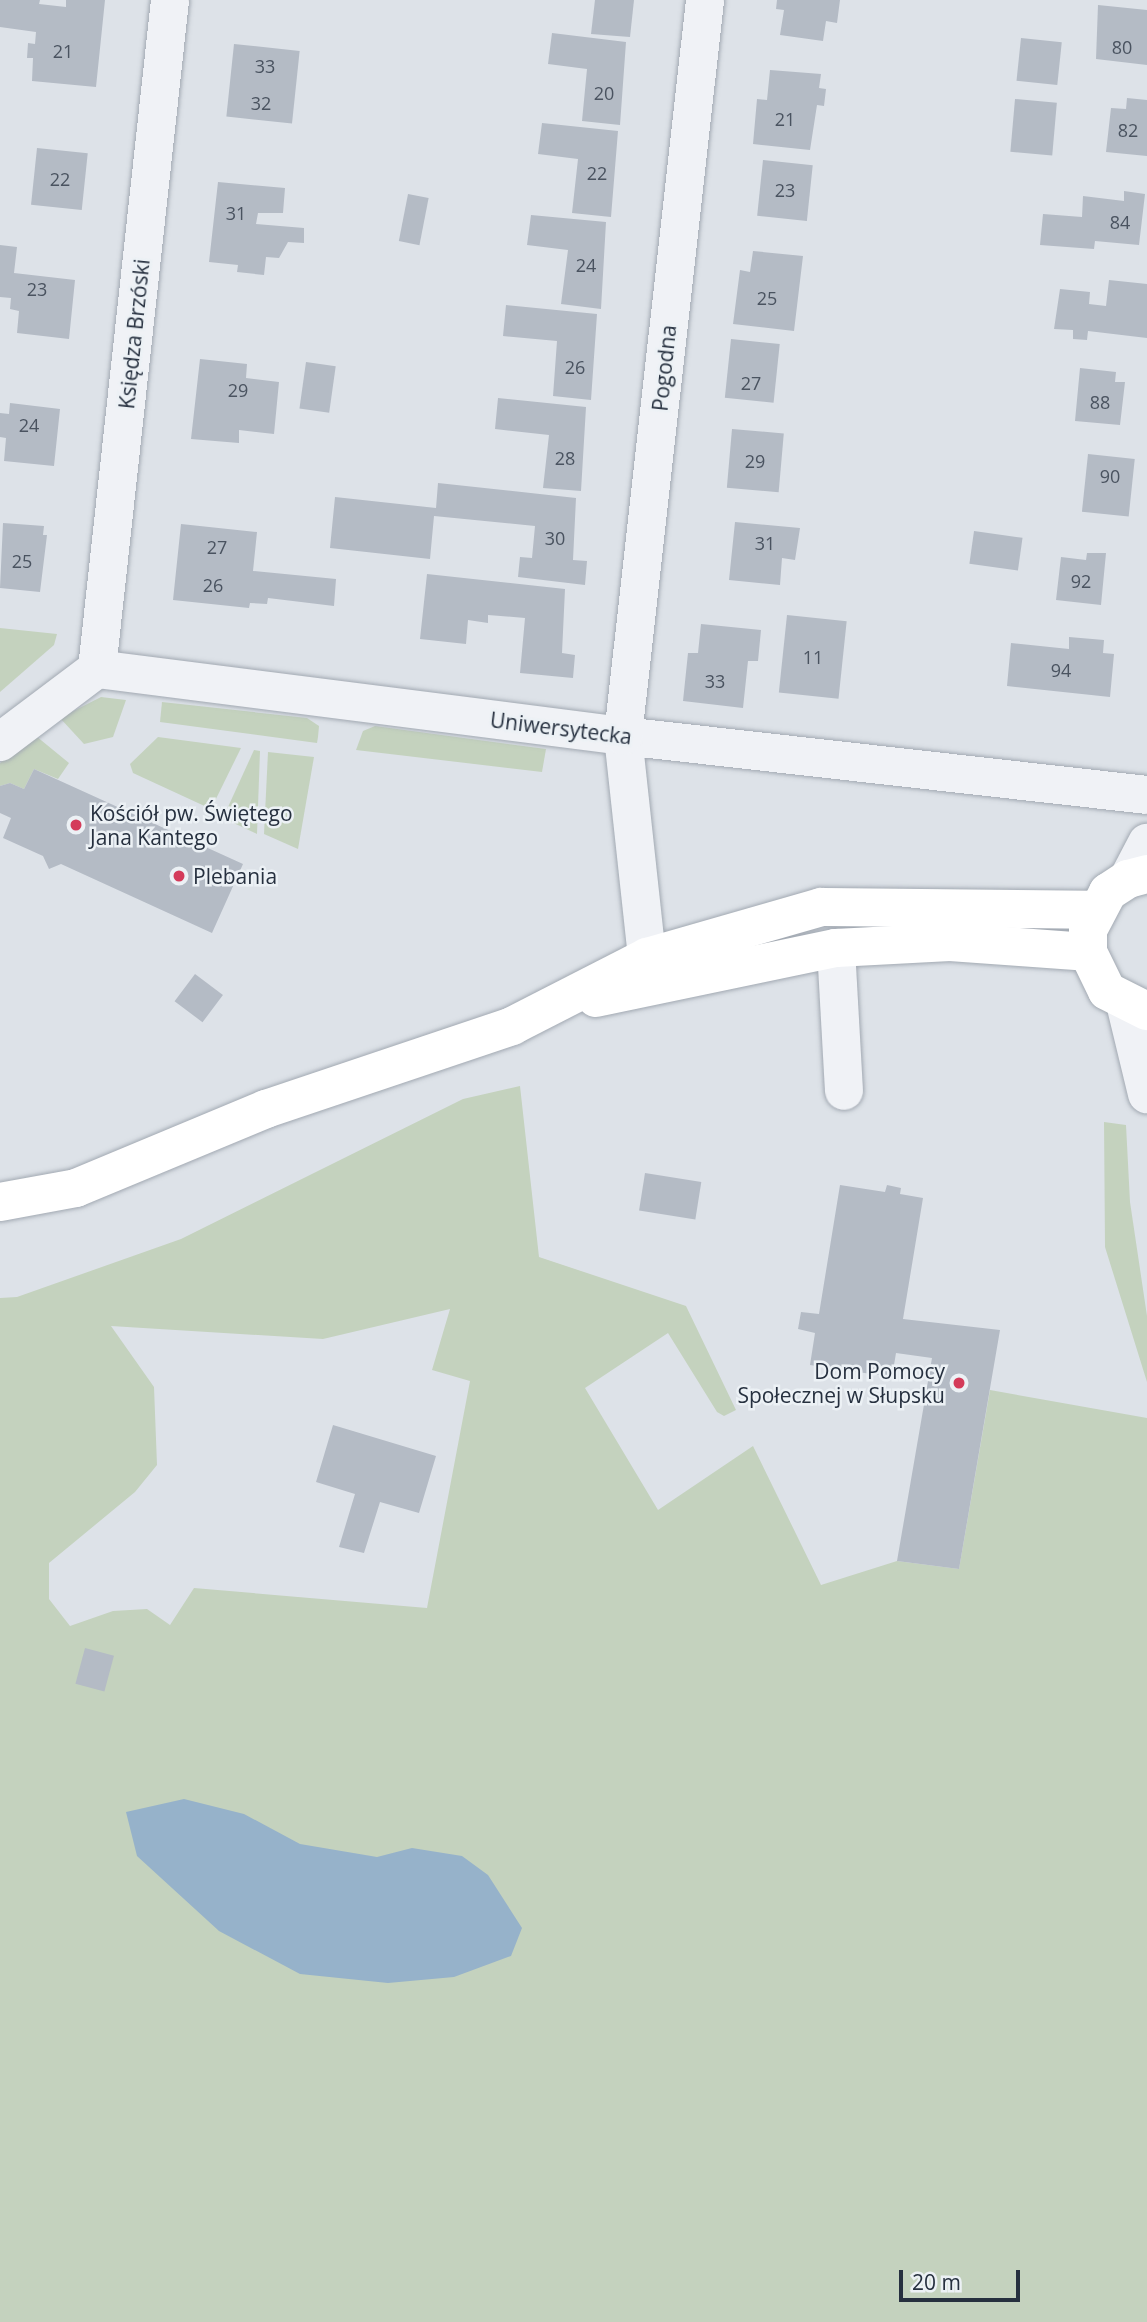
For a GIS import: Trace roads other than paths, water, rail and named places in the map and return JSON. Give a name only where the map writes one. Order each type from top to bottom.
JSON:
[{"type":"main road","points":[[1136,1007],[1101,982],[1088,952],[1095,910],[1108,892],[1138,876]]},
{"type":"main road","points":[[0,1202],[76,1188],[266,1109],[512,1026],[556,1007],[647,957],[821,907],[1095,910]]},
{"type":"main road","points":[[556,1007],[836,948],[950,942],[1088,952]]},
{"type":"street","name":"Księdza Brzóski","points":[[97,669],[170,0]]},
{"type":"street","name":"Pogodna","points":[[647,957],[623,736],[705,0]]},
{"type":"street","name":"Uniwersytecka","points":[[97,669],[623,736],[1147,795]]},
{"type":"street","points":[[0,742],[97,669]]},
{"type":"street","points":[[1138,876],[1147,843]]},
{"type":"street","points":[[836,948],[844,1091]]},
{"type":"street","points":[[1136,1007],[1147,1094]]},
{"type":"water","points":[[184,1799],[244,1814],[300,1844],[377,1857],[412,1848],[462,1856],[488,1875],[522,1928],[511,1956],[454,1977],[388,1983],[300,1974],[219,1931],[137,1856],[126,1812]]},
{"type":"place","name":"Kościół pw. Świętego Jana Kantego","points":[[76,825]]},
{"type":"place","name":"Plebania","points":[[179,876]]},
{"type":"place","name":"Dom Pomocy Społecznej w Słupsku","points":[[959,1383]]}]
